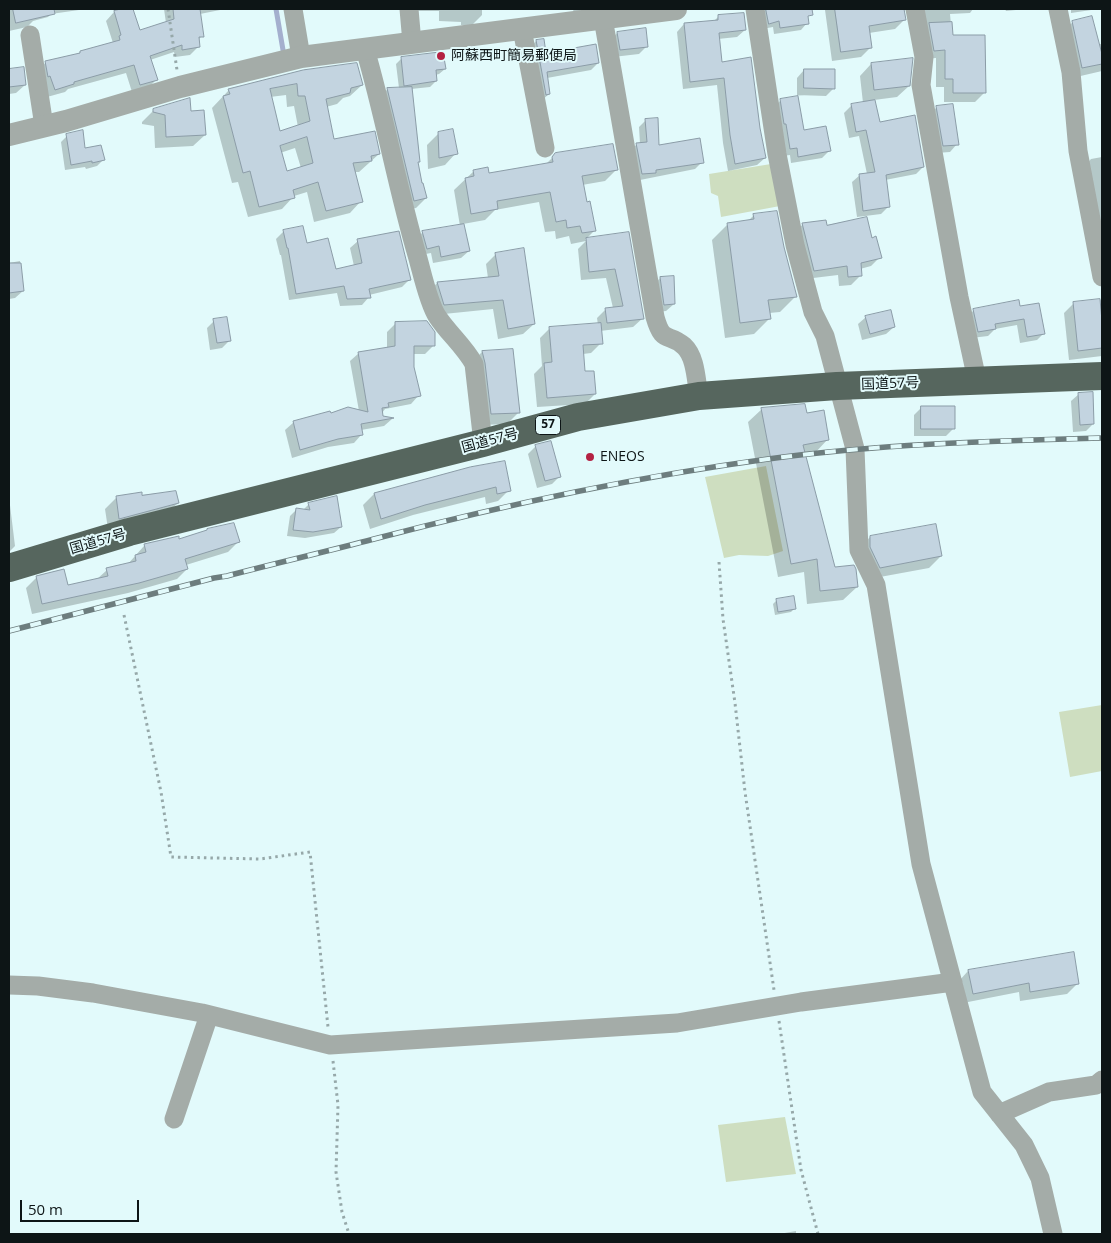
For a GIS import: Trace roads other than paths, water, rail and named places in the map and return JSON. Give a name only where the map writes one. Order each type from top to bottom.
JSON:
[{"type":"highway","name":"国道57号","points":[[9,568],[129,532],[483,443],[578,417],[699,396],[837,386],[1102,376]]},
{"type":"street","points":[[293,9],[301,57]]},
{"type":"street","points":[[409,9],[412,43]]},
{"type":"street","points":[[9,135],[180,87],[301,57],[356,48],[365,49],[676,9]]},
{"type":"street","points":[[755,9],[776,154],[795,245],[813,312],[825,336],[855,449],[859,550],[876,585],[921,864],[982,1092],[1024,1145],[1040,1178],[1053,1234]]},
{"type":"street","points":[[916,9],[924,57],[921,85],[957,287],[976,380]]},
{"type":"street","points":[[1058,9],[1071,72],[1078,151],[1102,277]]},
{"type":"street","points":[[603,18],[658,329],[663,336],[684,346],[692,357],[699,396]]},
{"type":"street","points":[[522,29],[546,148]]},
{"type":"street","points":[[30,35],[44,126]]},
{"type":"street","points":[[365,49],[374,78],[410,229],[431,299],[437,316],[469,354],[474,364],[483,443]]},
{"type":"street","points":[[9,985],[38,986],[93,993],[209,1015],[330,1045],[677,1023],[777,1006],[953,982]]},
{"type":"street","points":[[174,1119],[209,1015]]},
{"type":"street","points":[[999,1114],[1050,1092],[1096,1085],[1102,1080]]},
{"type":"waterway","points":[[276,9],[283,50]]},
{"type":"railway","points":[[9,631],[214,578],[472,515],[570,493],[669,474],[768,459],[851,450],[977,442],[1102,438]]},
{"type":"place","name":"阿蘇西町簡易郵便局","points":[[441,56]]},
{"type":"place","name":"ENEOS","points":[[590,457]]}]
